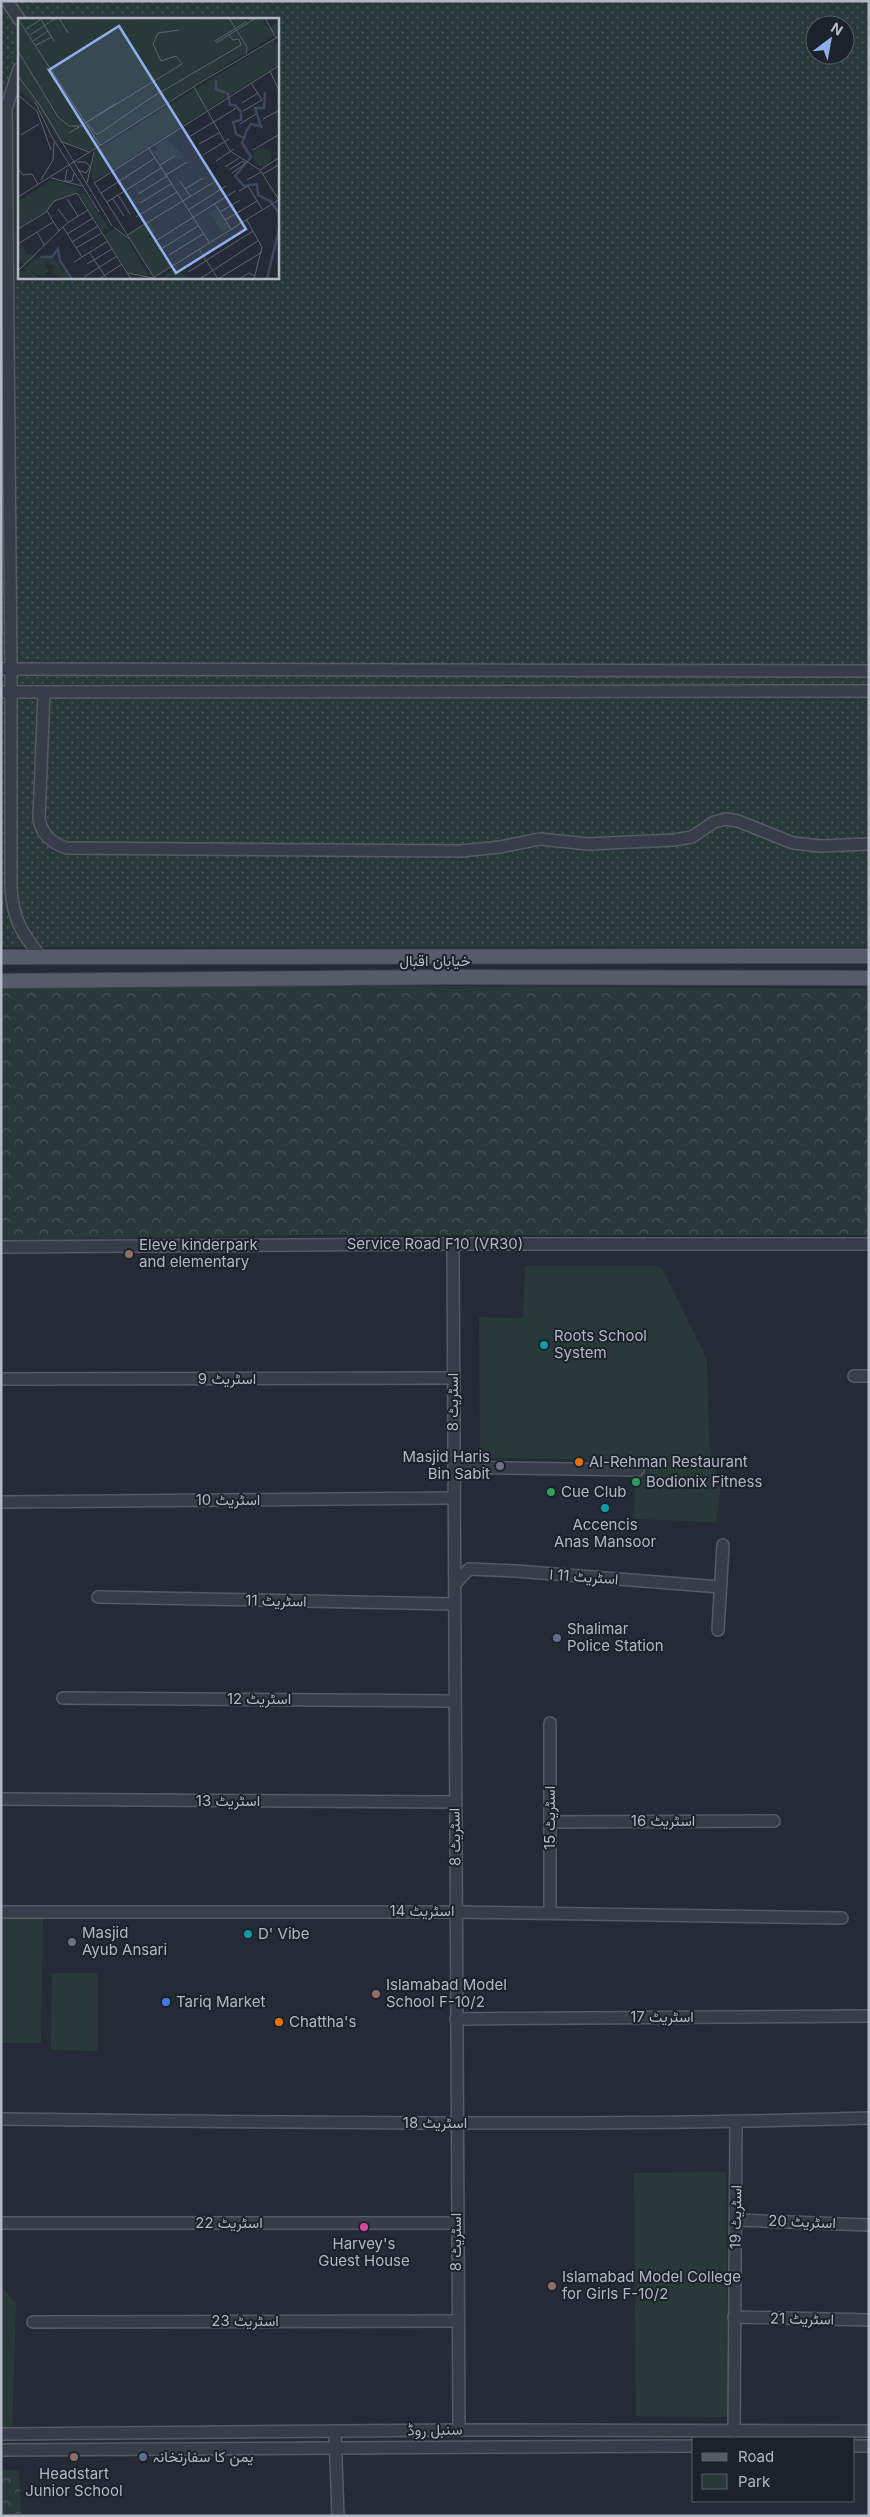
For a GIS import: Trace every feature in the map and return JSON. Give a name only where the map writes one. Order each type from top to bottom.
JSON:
[{"type":"main road","name":"خیابان اقبال","points":[[1,957],[869,956]]},
{"type":"main road","name":"خیابان اقبال","points":[[1,981],[869,978]]},
{"type":"street","points":[[7,1],[18,18]]},
{"type":"street","points":[[18,72],[6,109],[6,692],[12,906],[19,927],[40,956]]},
{"type":"street","points":[[6,669],[869,671]]},
{"type":"street","points":[[6,692],[869,691]]},
{"type":"street","points":[[44,692],[38,818],[40,828],[56,845],[67,848],[462,851],[500,847],[540,839],[588,844],[674,840],[692,837],[714,822],[726,819],[738,821],[793,843],[820,846],[869,844]]},
{"type":"street","name":"اسٹریٹ 8","points":[[453,1244],[456,2223],[459,2430]]},
{"type":"street","name":"Service Road F10 (VR30)","points":[[1,1247],[869,1244]]},
{"type":"street","points":[[854,1376],[869,1376]]},
{"type":"street","name":"اسٹریٹ 9","points":[[1,1380],[453,1378]]},
{"type":"street","points":[[454,1468],[638,1470]]},
{"type":"street","name":"اسٹریٹ 10","points":[[1,1502],[454,1498]]},
{"type":"street","points":[[718,1630],[723,1545]]},
{"type":"street","name":"اسٹریٹ 11 ا","points":[[455,1584],[469,1569],[720,1587]]},
{"type":"street","name":"اسٹریٹ 11","points":[[98,1597],[454,1604]]},
{"type":"street","name":"اسٹریٹ 12","points":[[63,1698],[454,1701]]},
{"type":"street","name":"اسٹریٹ 15","points":[[550,1724],[550,1912]]},
{"type":"street","name":"اسٹریٹ 13","points":[[1,1799],[454,1802]]},
{"type":"street","name":"اسٹریٹ 16","points":[[551,1822],[774,1821]]},
{"type":"street","name":"اسٹریٹ 14","points":[[1,1912],[550,1912],[842,1918]]},
{"type":"street","name":"اسٹریٹ 17","points":[[456,2018],[869,2016]]},
{"type":"street","name":"اسٹریٹ 18","points":[[1,2119],[456,2124],[736,2122],[869,2118]]},
{"type":"street","name":"اسٹریٹ 19","points":[[734,2432],[736,2122]]},
{"type":"street","name":"اسٹریٹ 20","points":[[736,2220],[869,2225]]},
{"type":"street","name":"اسٹریٹ 22","points":[[1,2223],[456,2223]]},
{"type":"street","name":"اسٹریٹ 21","points":[[734,2317],[869,2320]]},
{"type":"street","name":"اسٹریٹ 23","points":[[33,2322],[457,2321]]},
{"type":"street","name":"سنبل روڈ","points":[[1,2434],[459,2430],[869,2431]]},
{"type":"street","points":[[335,2432],[338,2516]]},
{"type":"street","points":[[682,2432],[688,2446]]},
{"type":"street","points":[[98,2433],[99,2450]]},
{"type":"street","name":"سنبل روڈ","points":[[1,2450],[688,2446]]},
{"type":"street","points":[[855,2446],[869,2446]]},
{"type":"green space","points":[[1,1],[869,1],[869,947],[1,947]]},
{"type":"green space","points":[[1,983],[869,989],[869,1235],[321,1235],[1,1240]]},
{"type":"green space","points":[[525,1266],[655,1266],[662,1268],[707,1359],[709,1441],[713,1466],[721,1486],[716,1522],[634,1519],[635,1460],[480,1458],[479,1317],[523,1318]]},
{"type":"green space","points":[[43,1917],[41,2043],[1,2043],[1,1918]]},
{"type":"green space","points":[[52,1973],[98,1973],[98,2051],[51,2050]]},
{"type":"green space","points":[[726,2172],[728,2417],[636,2416],[634,2173]]},
{"type":"green space","points":[[1,2285],[16,2304],[12,2433],[1,2434]]},
{"type":"green space","points":[[1,2470],[19,2471],[21,2516],[1,2516]]},
{"type":"place","name":"Eleve kinderpark and elementary","points":[[129,1254]]},
{"type":"place","name":"Roots School System","points":[[544,1345]]},
{"type":"place","name":"Al-Rehman Restaurant","points":[[579,1462]]},
{"type":"place","name":"Masjid Haris Bin Sabit","points":[[500,1466]]},
{"type":"place","name":"Bodionix Fitness","points":[[636,1482]]},
{"type":"place","name":"Cue Club","points":[[551,1492]]},
{"type":"place","name":"Accencis Anas Mansoor","points":[[605,1508]]},
{"type":"place","name":"Shalimar Police Station","points":[[557,1638]]},
{"type":"place","name":"D' Vibe","points":[[248,1934]]},
{"type":"place","name":"Masjid Ayub Ansari","points":[[72,1942]]},
{"type":"place","name":"Islamabad Model School F-10/2","points":[[376,1994]]},
{"type":"place","name":"Tariq Market","points":[[166,2002]]},
{"type":"place","name":"Chattha's","points":[[279,2022]]},
{"type":"place","name":"Harvey's Guest House","points":[[364,2227]]},
{"type":"place","name":"Islamabad Model College for Girls F-10/2","points":[[552,2286]]},
{"type":"place","name":"Headstart Junior School","points":[[74,2457]]},
{"type":"place","name":"یمن کا سفارتخانہ","points":[[143,2457]]}]
